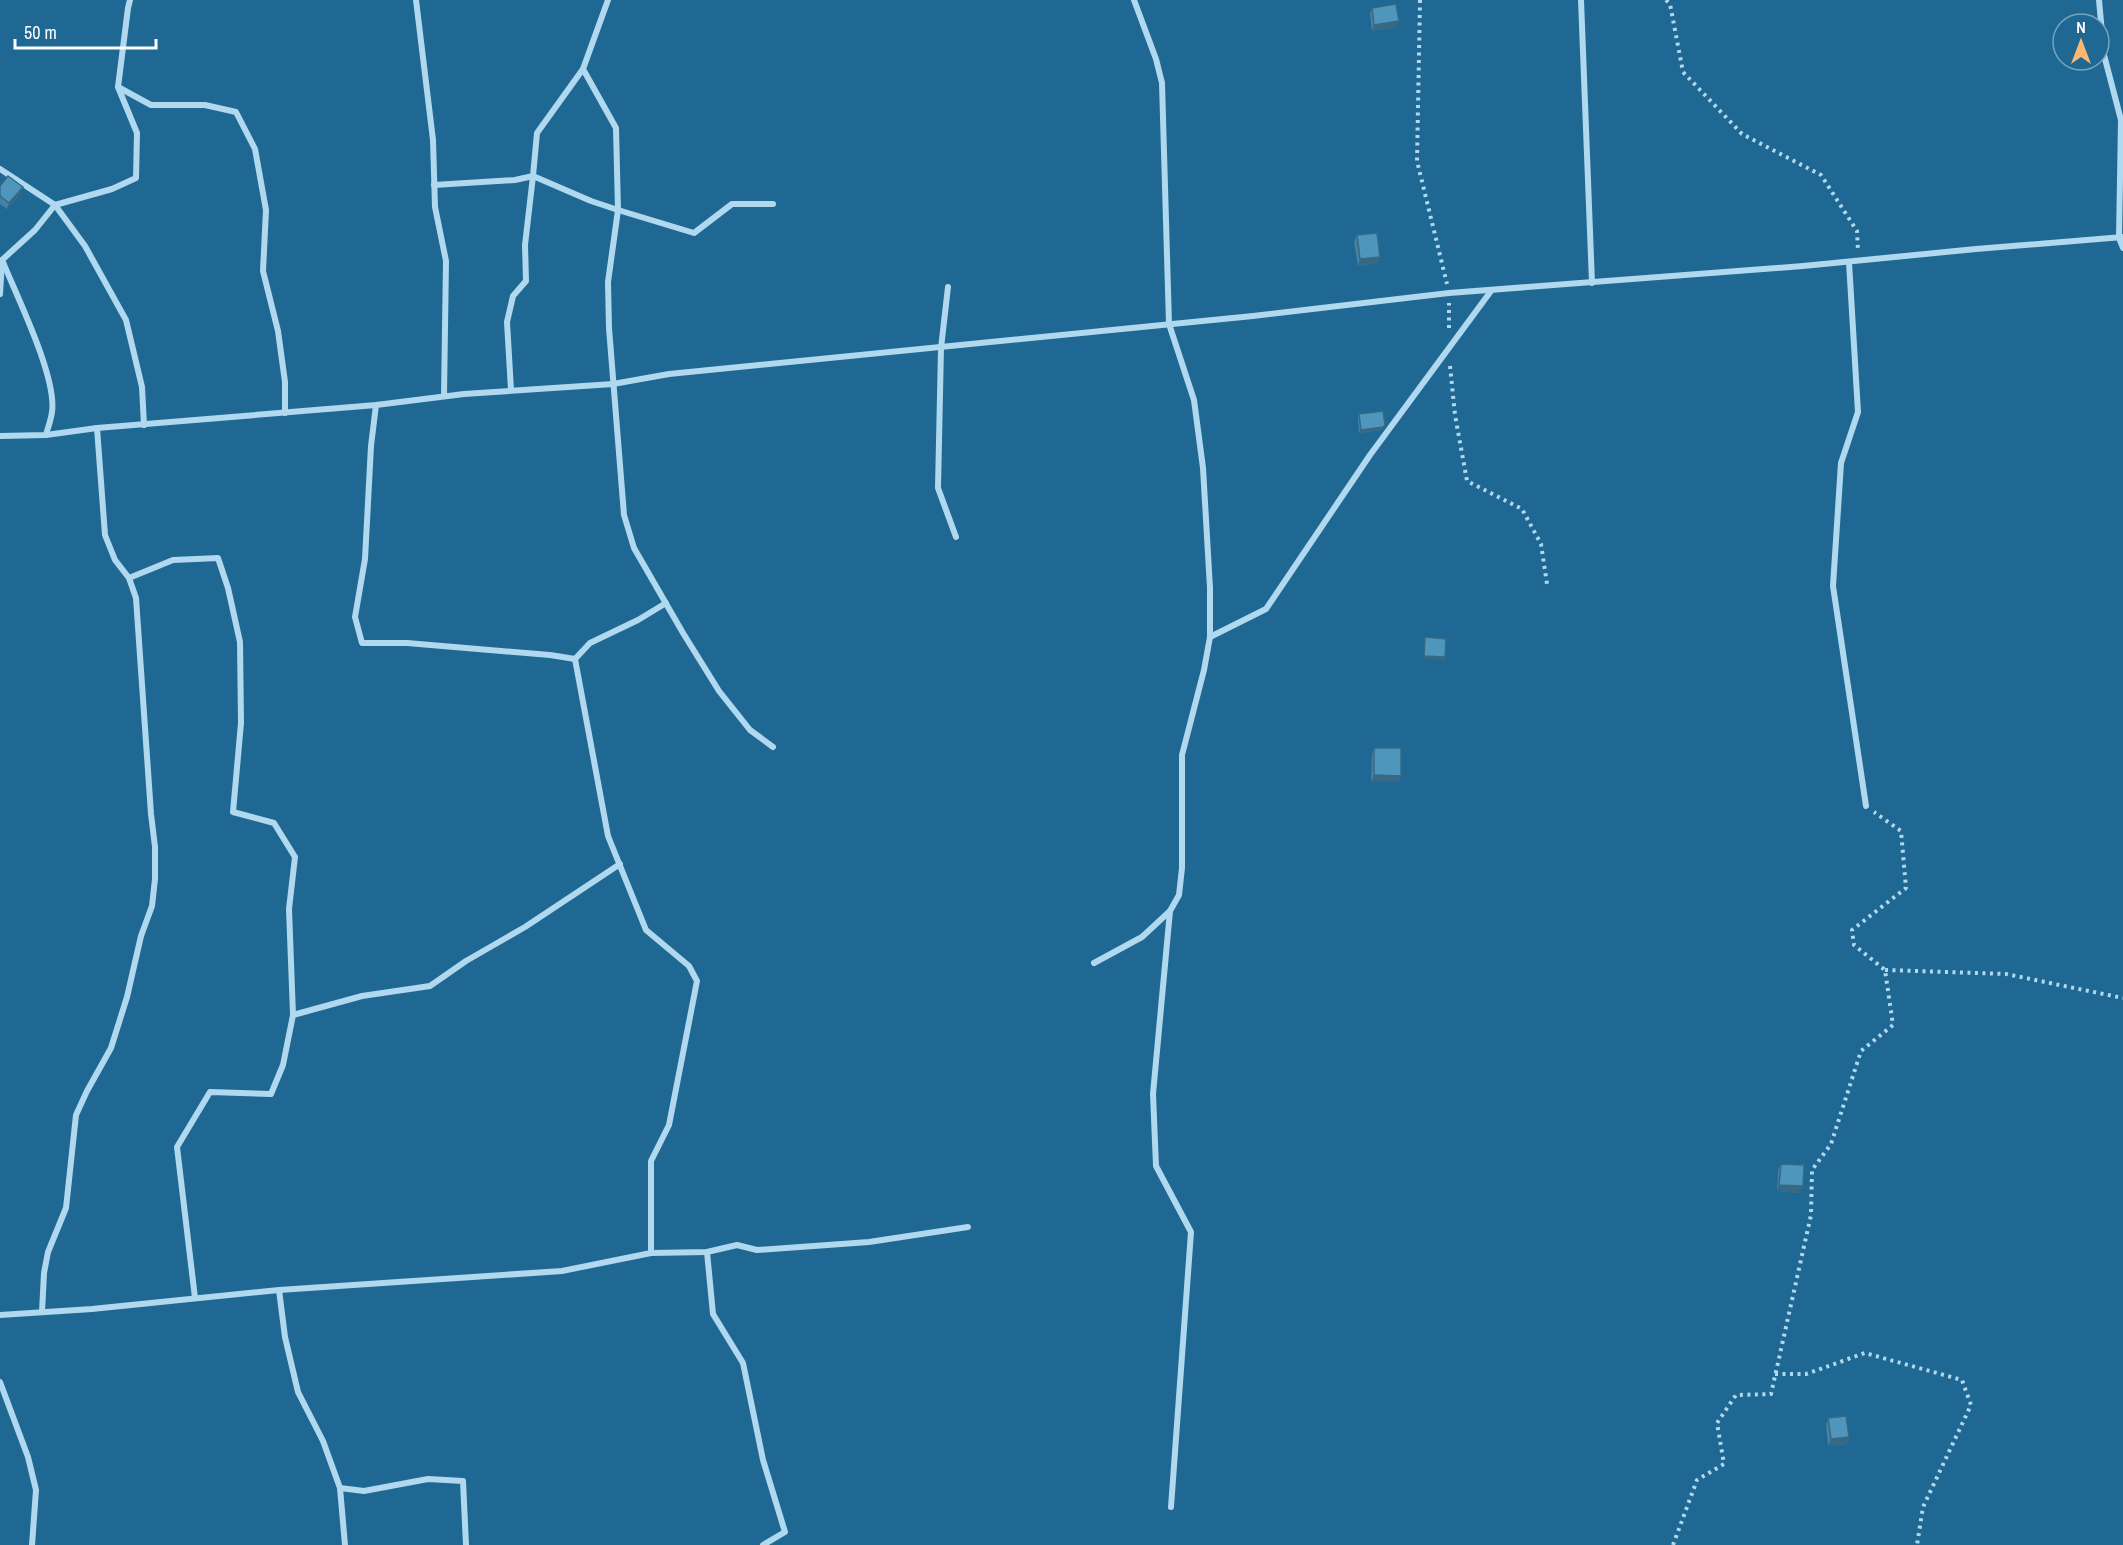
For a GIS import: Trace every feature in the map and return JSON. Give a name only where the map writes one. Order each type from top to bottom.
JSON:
[{"type":"street","points":[[0,294],[1,259],[35,230],[55,205],[112,189],[136,178],[137,133],[118,87],[130,0]]},
{"type":"street","points":[[416,0],[433,140],[435,207],[446,261],[444,396]]},
{"type":"street","points":[[511,390],[507,322],[513,296],[526,281],[525,245],[537,133],[583,69],[608,0]]},
{"type":"street","points":[[1094,963],[1142,937],[1170,911],[1179,895],[1182,868],[1182,755],[1210,637],[1210,588],[1203,468],[1194,400],[1169,324],[1162,82],[1134,0]]},
{"type":"street","points":[[1581,0],[1592,283]]},
{"type":"street","points":[[2099,0],[2104,55],[2121,120],[2121,237],[2123,248]]},
{"type":"street","points":[[583,69],[616,128],[618,210],[608,282],[624,514],[634,548],[719,691],[750,730],[773,747]]},
{"type":"street","points":[[118,87],[151,105],[205,105],[237,112],[255,149],[266,210],[263,271],[278,332],[285,382],[285,413]]},
{"type":"street","points":[[0,169],[55,205],[85,246],[126,320],[142,387],[144,425]]},
{"type":"street","points":[[434,186],[515,180],[533,176],[591,201],[694,233],[732,204],[773,204]]},
{"type":"street","points":[[0,436],[46,435],[97,428],[376,405],[444,396],[614,384],[669,375],[1449,293],[1849,262],[2121,237]]},
{"type":"street","points":[[1,259],[33,334],[50,386],[52,410],[46,435]]},
{"type":"street","points":[[1849,262],[1858,412],[1841,463],[1833,586],[1866,806]]},
{"type":"street","points":[[948,287],[941,348],[938,488],[956,537]]},
{"type":"street","points":[[1210,637],[1266,609],[1371,455],[1491,291]]},
{"type":"street","points":[[376,405],[371,446],[365,559],[355,617],[362,643],[407,643],[575,659]]},
{"type":"street","points":[[42,1312],[44,1273],[48,1252],[66,1208],[76,1115],[87,1090],[111,1048],[127,997],[141,936],[152,906],[154,888],[155,847],[136,598],[129,578],[115,560],[105,535],[97,428]]},
{"type":"street","points":[[129,578],[173,560],[218,558],[228,588],[240,642],[241,723],[233,812],[274,823],[295,857],[288,909],[293,1015],[283,1065],[271,1094],[210,1092],[177,1147],[195,1298]]},
{"type":"street","points":[[575,659],[590,643],[638,620],[666,603]]},
{"type":"street","points":[[575,659],[608,836],[646,930],[689,966],[697,981],[669,1125],[651,1161],[651,1253]]},
{"type":"street","points":[[293,1015],[362,996],[430,986],[620,864]]},
{"type":"street","points":[[1170,911],[1153,1094],[1156,1166],[1191,1232],[1171,1507]]},
{"type":"street","points":[[0,1315],[279,1290],[562,1271],[651,1253],[707,1251],[736,1245],[757,1250],[869,1242],[968,1227]]},
{"type":"street","points":[[707,1251],[714,1314],[743,1363],[763,1460],[784,1532],[763,1545]]},
{"type":"street","points":[[279,1290],[285,1337],[298,1392],[323,1441],[340,1488],[345,1545]]},
{"type":"street","points":[[0,1382],[28,1457],[36,1490],[32,1545]]},
{"type":"street","points":[[340,1488],[364,1491],[428,1479],[463,1481],[466,1545]]},
{"type":"path","points":[[1420,0],[1417,161],[1449,293],[1448,350],[1455,415],[1467,481],[1522,509],[1541,544],[1547,584]]},
{"type":"path","points":[[1666,0],[1670,4],[1683,72],[1742,134],[1821,175],[1857,231],[1859,261]]},
{"type":"path","points":[[1866,806],[1901,831],[1906,888],[1852,930],[1854,945],[1885,970],[2006,974],[2123,998]]},
{"type":"path","points":[[1673,1545],[1697,1480],[1724,1464],[1717,1423],[1736,1395],[1771,1394],[1811,1215],[1812,1170],[1832,1144],[1861,1051],[1893,1025],[1885,970]]},
{"type":"path","points":[[1776,1374],[1806,1374],[1865,1353],[1962,1380],[1971,1405],[1923,1507],[1917,1545]]},
{"type":"building","points":[[1396,4],[1399,21],[1374,25],[1372,8]]},
{"type":"building","points":[[8,176],[23,187],[9,203],[0,196],[0,186]]},
{"type":"building","points":[[1377,233],[1380,257],[1360,259],[1357,235]]},
{"type":"building","points":[[1383,411],[1385,425],[1383,427],[1361,430],[1359,414]]},
{"type":"building","points":[[1425,637],[1446,639],[1445,657],[1424,656]]},
{"type":"building","points":[[1374,748],[1401,748],[1401,776],[1374,775]]},
{"type":"building","points":[[1781,1164],[1804,1165],[1803,1186],[1779,1185]]},
{"type":"building","points":[[1846,1416],[1849,1437],[1831,1439],[1828,1418]]}]
